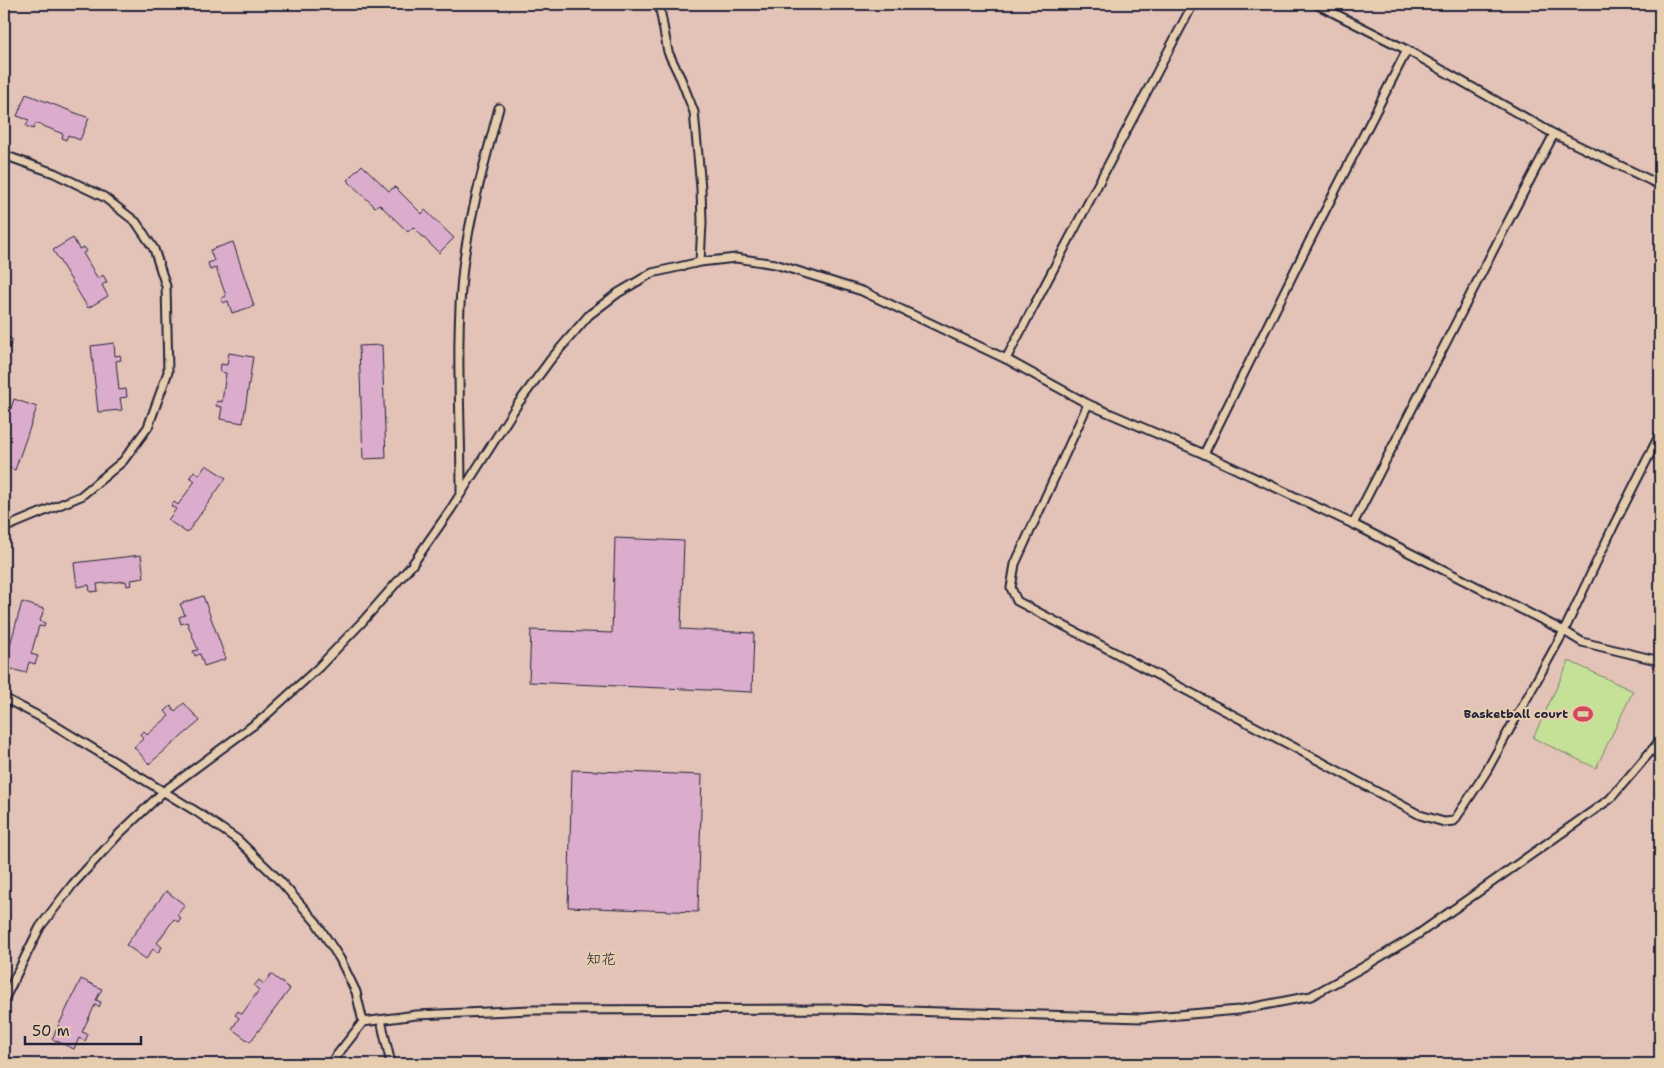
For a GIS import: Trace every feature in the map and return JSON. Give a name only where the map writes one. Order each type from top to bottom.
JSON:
[{"type":"lane","points":[[660,4],[668,52],[694,112],[702,188],[700,262]]},
{"type":"lane","points":[[1006,359],[1193,4]]},
{"type":"lane","points":[[1316,4],[1407,50],[1554,134],[1660,185]]},
{"type":"lane","points":[[1204,454],[1407,50]]},
{"type":"lane","points":[[461,492],[461,419],[458,363],[463,268],[474,201],[499,108]]},
{"type":"lane","points":[[1354,524],[1554,134]]},
{"type":"lane","points":[[4,155],[54,173],[104,197],[136,222],[154,248],[166,286],[168,372],[148,426],[123,461],[81,496],[4,528]]},
{"type":"lane","points":[[4,1000],[40,927],[99,855],[163,792],[263,718],[318,668],[364,621],[412,565],[451,509],[517,405],[551,359],[589,315],[618,293],[652,273],[700,262],[736,258],[775,264],[862,291],[1006,359],[1088,404],[1204,454],[1354,524],[1582,642],[1660,660]]},
{"type":"lane","points":[[1088,404],[1015,564],[1011,588],[1017,601],[1420,815],[1444,822],[1454,821],[1486,772],[1564,631],[1660,434]]},
{"type":"lane","points":[[4,698],[46,720],[197,812],[238,840],[281,882],[316,922],[340,959],[356,992],[363,1022]]},
{"type":"lane","points":[[330,1064],[363,1022],[416,1015],[531,1010],[821,1009],[1142,1018],[1239,1010],[1311,996],[1417,935],[1610,799],[1660,738]]},
{"type":"lane","points":[[381,1020],[391,1064]]},
{"type":"green space","name":"Basketball court","points":[[1569,661],[1633,691],[1596,768],[1533,738]]},
{"type":"building","points":[[26,94],[89,118],[80,140],[68,135],[66,140],[62,138],[63,134],[36,123],[33,129],[26,126],[29,120],[17,116]]},
{"type":"building","points":[[362,165],[389,191],[395,187],[422,214],[425,210],[454,238],[439,253],[413,227],[408,232],[379,204],[375,207],[347,180]]},
{"type":"building","points":[[73,238],[79,249],[84,247],[87,251],[83,253],[98,279],[103,275],[107,282],[102,285],[108,296],[88,308],[53,250]]},
{"type":"building","points":[[233,242],[254,306],[232,313],[228,301],[223,303],[221,298],[226,296],[216,268],[210,270],[208,263],[214,261],[210,250]]},
{"type":"building","points":[[4,335],[13,340],[4,355]]},
{"type":"building","points":[[114,343],[115,356],[120,355],[121,360],[116,361],[119,390],[126,389],[127,397],[120,398],[122,410],[98,412],[91,346]]},
{"type":"building","points":[[382,345],[386,458],[363,459],[359,346]]},
{"type":"building","points":[[229,353],[253,357],[243,423],[220,419],[222,407],[216,406],[217,401],[222,402],[226,373],[220,372],[221,364],[227,365]]},
{"type":"building","points":[[14,399],[37,407],[15,470],[4,466],[4,430],[8,418],[4,417],[4,409],[10,411]]},
{"type":"building","points":[[206,465],[226,478],[187,533],[168,520],[176,509],[171,506],[174,502],[178,505],[195,481],[190,477],[194,471],[199,475]]},
{"type":"building","points":[[615,538],[684,541],[681,629],[754,633],[752,692],[529,682],[531,630],[612,633]]},
{"type":"building","points":[[141,555],[144,578],[131,580],[132,585],[127,586],[126,581],[97,584],[98,591],[90,592],[89,585],[77,587],[74,563]]},
{"type":"building","points":[[203,596],[226,659],[204,666],[200,654],[195,656],[193,651],[198,650],[187,622],[181,624],[179,617],[185,615],[180,604]]},
{"type":"building","points":[[22,602],[44,609],[40,621],[45,623],[44,627],[39,626],[31,654],[38,656],[35,664],[29,662],[26,673],[4,667]]},
{"type":"building","points":[[184,703],[200,721],[149,764],[134,747],[143,739],[140,734],[144,731],[147,735],[169,716],[165,711],[171,706],[175,711]]},
{"type":"building","points":[[572,770],[702,775],[698,912],[568,907]]},
{"type":"building","points":[[166,891],[185,905],[177,915],[181,918],[178,922],[174,919],[157,943],[162,947],[158,953],[153,949],[146,959],[126,945]]},
{"type":"building","points":[[271,974],[290,989],[250,1042],[232,1029],[239,1018],[235,1015],[238,1011],[242,1014],[259,990],[254,986],[259,980],[264,984]]},
{"type":"building","points":[[81,979],[102,989],[96,1000],[101,1002],[99,1007],[95,1005],[82,1032],[88,1034],[85,1041],[79,1038],[74,1049],[52,1039]]},
{"type":"place","name":"Basketball court","points":[[1583,714]]},
{"type":"district","name":"知花","points":[[601,959]]}]
